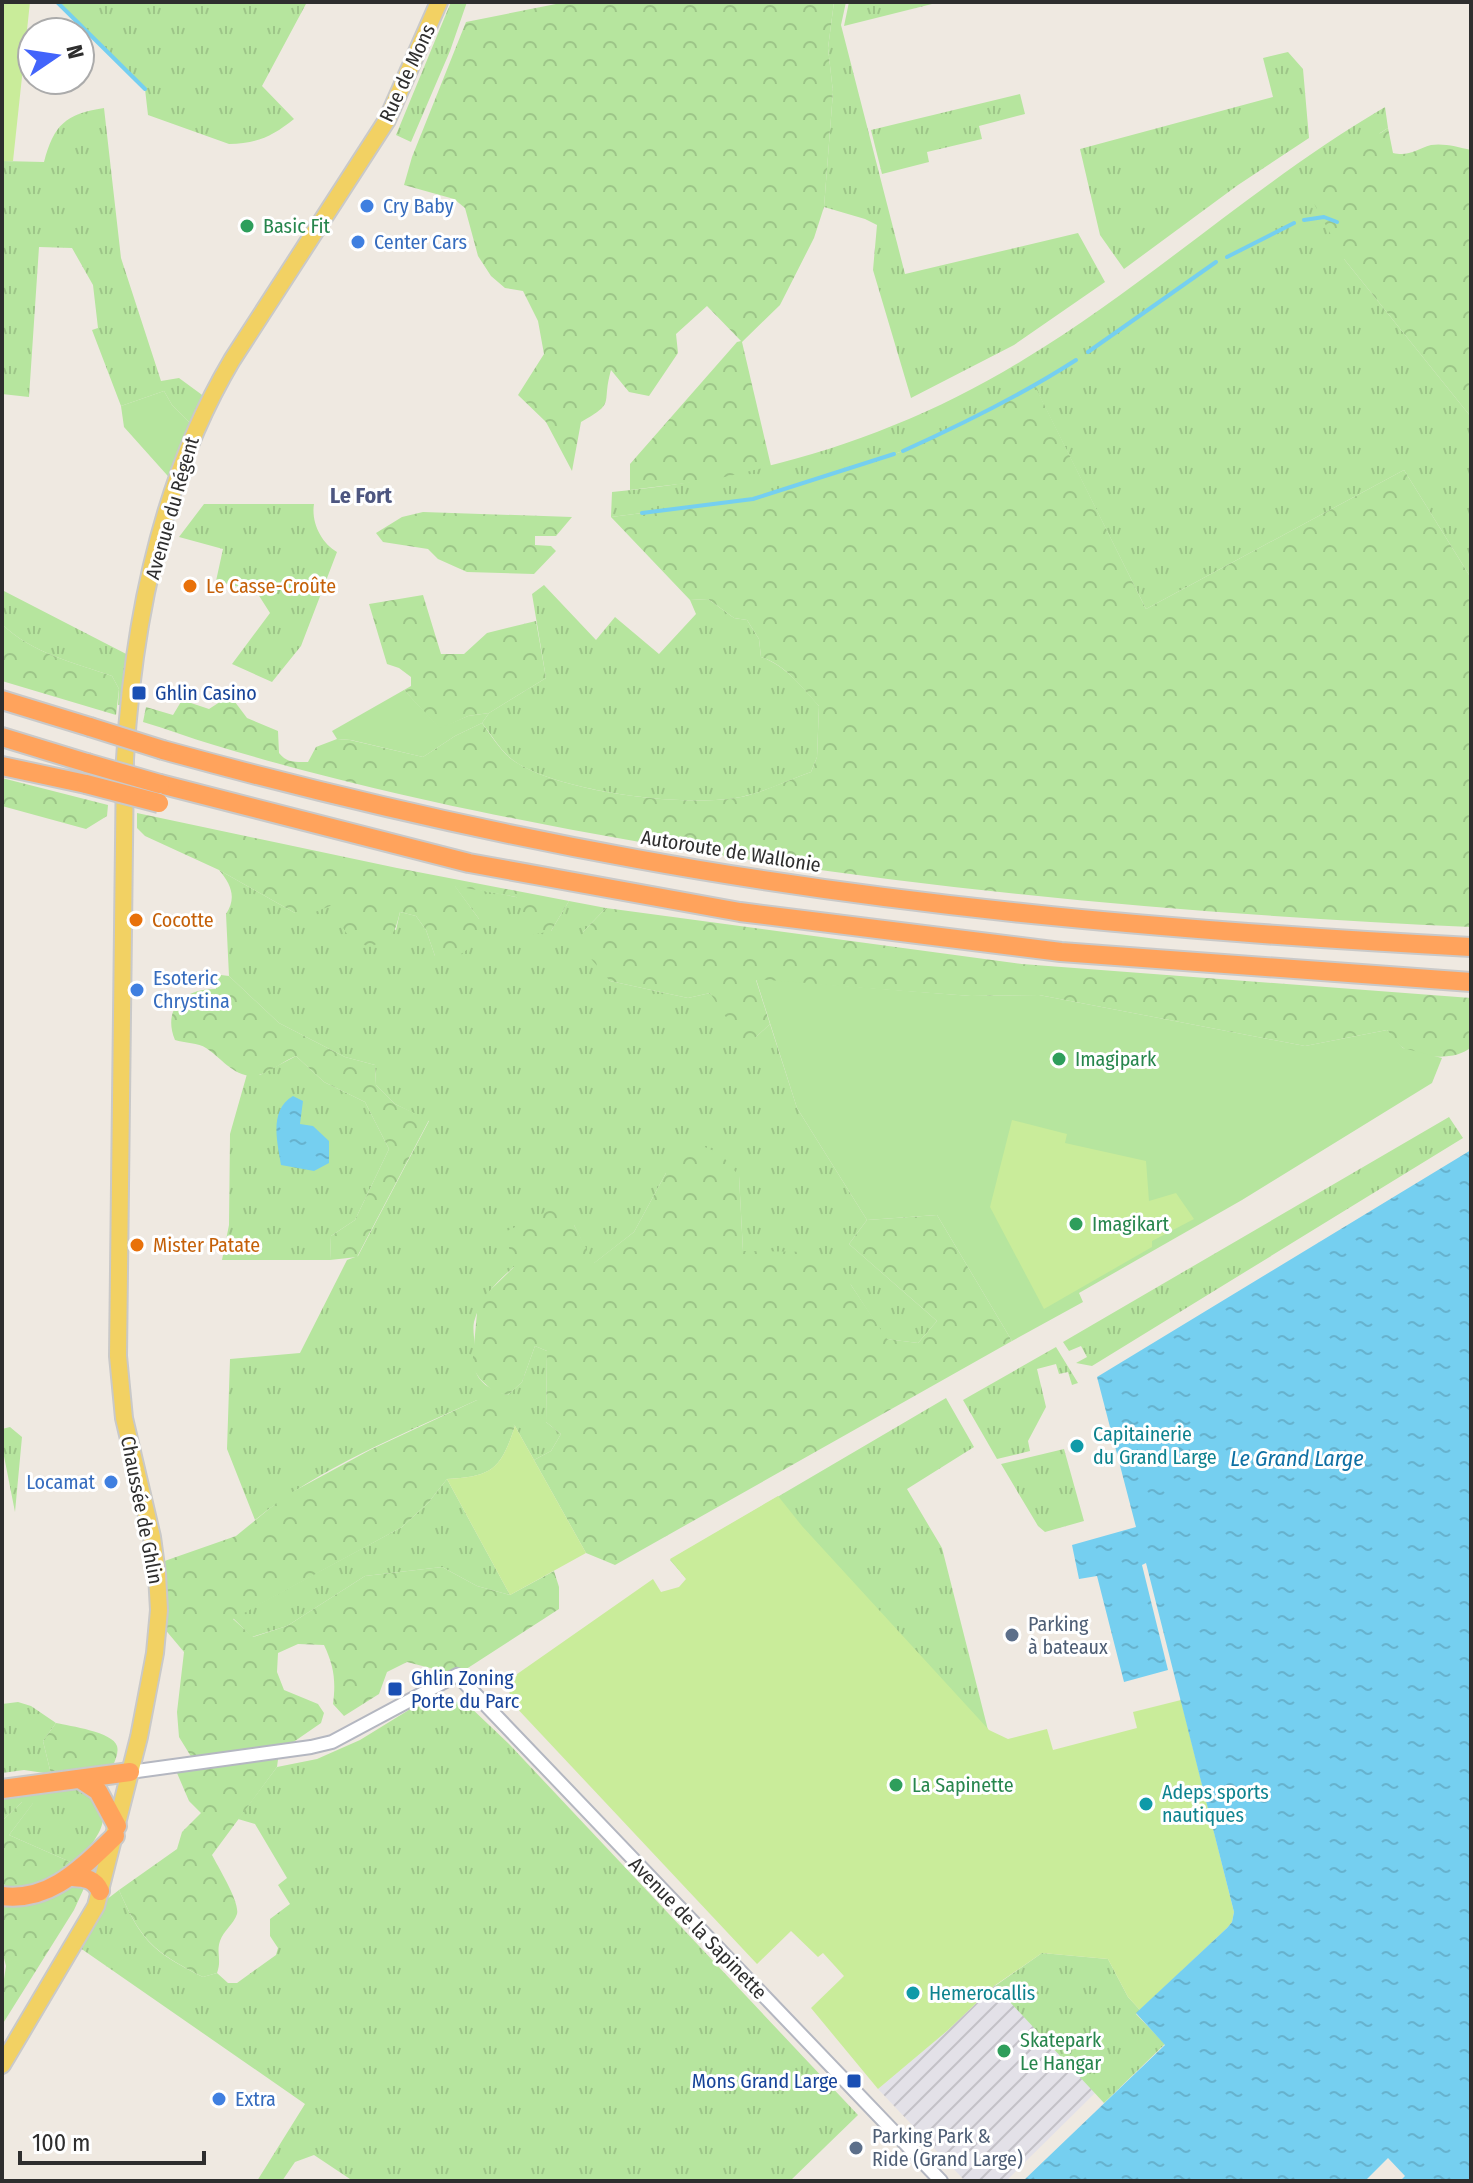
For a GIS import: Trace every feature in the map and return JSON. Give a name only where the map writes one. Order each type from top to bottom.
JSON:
[{"type":"highway","name":"Autoroute de Wallonie","points":[[2,700],[163,750],[310,790],[480,829],[639,859],[748,877],[1069,917],[1471,947]]},
{"type":"highway","points":[[2,737],[87,763],[160,794]]},
{"type":"highway","points":[[2,766],[86,784],[206,798],[469,863],[740,912],[1061,952],[1471,982]]},
{"type":"highway","points":[[2,1789],[130,1772]]},
{"type":"highway","points":[[2,1896],[29,1897],[71,1877],[116,1831],[98,1791],[80,1779]]},
{"type":"highway","points":[[71,1877],[86,1878],[96,1883],[100,1891]]},
{"type":"main road","name":"Rue de Mons","points":[[373,143],[396,102],[439,2]]},
{"type":"main road","name":"Avenue du Régent","points":[[121,960],[125,759],[134,658],[175,484],[212,394],[373,143]]},
{"type":"main road","name":"Chaussée de Ghlin","points":[[2,2065],[96,1906],[130,1772],[155,1653],[159,1607],[152,1537],[124,1418],[119,1380],[121,960]]},
{"type":"main road","name":"Chaussée de Ghlin","points":[[2,2056],[20,2033]]},
{"type":"main road","points":[[2,2046],[20,2033]]},
{"type":"street","name":"Avenue de la Sapinette","points":[[130,1772],[332,1742],[457,1675],[941,2181]]},
{"type":"shaded area","points":[[995,1985],[1095,2093],[1006,2181],[965,2181],[878,2089],[947,2031]]},
{"type":"green space","points":[[2,2],[30,2],[29,16],[16,16],[16,96],[20,96],[13,161],[2,161]]},
{"type":"green space","points":[[57,2],[307,2],[262,86],[294,119],[264,138],[229,144],[148,115],[145,89],[96,41],[96,16],[71,16]]},
{"type":"green space","points":[[451,2],[467,2],[450,51],[411,142],[396,135]]},
{"type":"green space","points":[[566,2],[834,2],[828,48],[833,92],[824,207],[814,238],[780,305],[742,342],[771,466],[712,480],[630,490],[630,464],[741,341],[707,306],[676,334],[678,353],[649,396],[629,392],[611,370],[604,406],[581,422],[572,471],[546,422],[518,395],[544,354],[538,321],[523,291],[505,288],[491,276],[478,256],[465,208],[454,199],[404,185],[412,157],[466,22]]},
{"type":"green space","points":[[834,2],[846,2],[841,25],[905,274],[1078,233],[1105,282],[1014,345],[911,398],[873,270],[877,225],[824,207],[833,92],[828,48]]},
{"type":"green space","points":[[849,2],[940,2],[844,26]]},
{"type":"green space","points":[[1288,52],[1303,69],[1309,138],[1238,185],[1124,269],[1100,235],[1080,149],[1273,97],[1263,58]]},
{"type":"green space","points":[[1020,94],[1025,114],[979,126],[982,139],[927,152],[929,162],[882,174],[871,130]]},
{"type":"green space","points":[[1385,107],[1388,128],[1380,133],[1344,259],[1471,417],[1471,578],[1404,470],[1146,609],[1035,387],[903,451],[826,477],[753,499],[611,517],[612,492],[720,477],[825,450],[927,411],[975,387],[1023,360],[1115,299],[1292,167]]},
{"type":"green space","points":[[104,108],[121,258],[161,381],[179,378],[209,400],[196,429],[172,405],[164,391],[121,406],[92,330],[98,328],[93,285],[72,248],[39,247],[29,397],[2,394],[2,161],[44,162],[52,139],[63,123],[80,114]]},
{"type":"green space","points":[[1388,128],[1393,153],[1408,153],[1431,145],[1471,150],[1471,417],[1344,259],[1311,198],[1312,184],[1323,171]]},
{"type":"green space","points":[[1035,386],[1146,609],[1404,470],[1471,578],[1471,927],[1096,902],[847,874],[723,856],[411,797],[279,764],[143,722],[146,707],[173,715],[182,700],[209,709],[226,698],[235,702],[247,718],[278,731],[279,753],[285,759],[303,762],[308,762],[316,747],[337,739],[423,757],[482,723],[514,761],[534,772],[591,789],[657,799],[717,800],[767,789],[811,772],[817,757],[819,706],[786,671],[761,657],[759,639],[747,620],[734,618],[708,599],[690,600],[611,517],[753,499],[826,477],[903,451],[968,422]]},
{"type":"green space","points":[[164,391],[172,405],[196,429],[175,484],[124,427],[121,406]]},
{"type":"green space","points":[[204,504],[314,504],[318,531],[337,552],[301,646],[272,682],[232,664],[270,613],[256,591],[216,581],[223,549],[179,537]]},
{"type":"green space","points":[[423,512],[572,517],[556,536],[535,536],[535,545],[551,546],[556,551],[534,574],[467,572],[438,559],[428,549],[383,542],[376,533],[402,517]]},
{"type":"green space","points":[[544,585],[596,640],[615,617],[659,654],[696,614],[690,600],[708,599],[734,618],[747,620],[759,639],[761,657],[786,671],[819,706],[817,757],[811,772],[741,797],[718,800],[657,799],[591,789],[534,772],[514,761],[482,723],[489,713],[546,678],[532,594]]},
{"type":"green space","points":[[2,590],[134,658],[128,705],[118,705],[119,689],[112,676],[40,650],[2,624]]},
{"type":"green space","points":[[423,595],[441,654],[464,654],[487,633],[536,621],[546,678],[489,713],[468,716],[440,729],[404,690],[411,686],[411,677],[387,664],[369,604]]},
{"type":"green space","points":[[2,624],[40,650],[112,676],[119,689],[116,715],[2,681]]},
{"type":"green space","points":[[404,690],[440,728],[468,716],[489,713],[482,723],[423,757],[337,739],[332,731]]},
{"type":"green space","points":[[2,778],[108,805],[107,816],[86,829],[2,806]]},
{"type":"green space","points":[[137,813],[569,901],[551,931],[532,935],[516,897],[455,886],[479,919],[484,932],[468,949],[448,963],[435,956],[426,930],[416,916],[400,912],[391,935],[370,947],[353,939],[344,930],[337,898],[330,906],[315,912],[295,913],[219,870],[145,836],[137,828]]},
{"type":"green space","points":[[219,870],[295,913],[338,897],[396,930],[400,912],[416,916],[426,930],[435,956],[479,919],[454,885],[516,897],[551,931],[569,901],[606,908],[583,932],[610,981],[688,998],[710,993],[756,1037],[770,1024],[797,1108],[867,1220],[849,1244],[937,1321],[918,1343],[886,1339],[851,1285],[743,1251],[739,1176],[666,1173],[634,1232],[593,1264],[574,1225],[501,1278],[480,1306],[474,1322],[474,1361],[477,1375],[486,1385],[508,1395],[522,1382],[535,1346],[547,1351],[546,1422],[561,1434],[551,1451],[534,1460],[515,1426],[477,1400],[334,1468],[255,1520],[227,1449],[230,1359],[300,1353],[347,1260],[358,1256],[429,1121],[395,1104],[376,1085],[375,1065],[345,1057],[279,1023],[229,976],[226,914],[232,897],[227,881]]},
{"type":"green space","points":[[606,908],[1022,964],[1471,998],[1471,1047],[1448,1056],[1421,1054],[1402,1047],[1387,1030],[1305,1046],[1039,995],[971,996],[756,980],[770,1024],[756,1037],[741,1040],[710,993],[688,998],[610,981],[587,954],[583,932]]},
{"type":"green space","points":[[221,975],[229,976],[279,1023],[345,1057],[375,1065],[376,1085],[395,1104],[429,1120],[357,1257],[330,1260],[331,1236],[355,1220],[389,1149],[365,1102],[324,1082],[296,1056],[262,1074],[245,1075],[203,1046],[175,1040],[171,1019],[179,1002],[194,992],[216,989],[215,982]]},
{"type":"green space","name":"Imagipark","points":[[756,979],[971,996],[1039,995],[1305,1046],[1387,1030],[1403,1048],[1442,1058],[1432,1083],[1242,1200],[1079,1293],[1083,1302],[1012,1341],[937,1215],[867,1220],[797,1108]]},
{"type":"green space","points":[[296,1056],[324,1082],[365,1102],[389,1149],[355,1220],[331,1236],[330,1260],[222,1260],[229,1225],[230,1134],[247,1074],[260,1075]]},
{"type":"green space","points":[[1449,1117],[1463,1138],[1092,1366],[1076,1363],[1087,1357],[1081,1346],[1069,1351],[1063,1342]]},
{"type":"green space","name":"Imagikart","points":[[1012,1120],[1067,1134],[1065,1143],[1146,1161],[1149,1201],[1176,1193],[1194,1219],[1152,1241],[1152,1247],[1044,1309],[990,1207]]},
{"type":"green space","points":[[691,1141],[721,1154],[739,1176],[743,1251],[818,1252],[851,1285],[887,1339],[918,1343],[937,1321],[849,1244],[867,1220],[937,1215],[1012,1341],[615,1565],[586,1553],[534,1460],[551,1451],[561,1434],[546,1422],[547,1351],[535,1346],[522,1382],[508,1395],[494,1392],[472,1367],[478,1302],[514,1267],[505,1232],[558,1206],[574,1225],[594,1263],[634,1232],[666,1173]]},
{"type":"green space","points":[[1056,1347],[1078,1383],[1072,1385],[1068,1372],[1059,1374],[1056,1364],[1037,1369],[1046,1407],[1028,1441],[1030,1451],[997,1459],[963,1400]]},
{"type":"green space","points":[[946,1398],[974,1447],[907,1489],[942,1548],[988,1730],[802,1527],[690,1583],[670,1560]]},
{"type":"green space","points":[[477,1400],[490,1401],[515,1426],[505,1452],[493,1468],[475,1476],[447,1479],[428,1503],[402,1527],[233,1619],[253,1637],[287,1626],[365,1576],[442,1567],[477,1586],[510,1595],[554,1571],[559,1587],[559,1609],[457,1675],[407,1662],[387,1672],[379,1694],[344,1716],[333,1704],[333,1674],[324,1645],[298,1644],[278,1653],[277,1672],[284,1690],[318,1704],[324,1713],[321,1723],[279,1752],[277,1767],[212,1855],[232,1893],[237,1914],[220,1941],[217,1973],[203,1977],[172,1960],[151,1943],[135,1922],[119,1890],[177,1849],[182,1832],[201,1813],[189,1801],[174,1766],[195,1763],[179,1737],[177,1712],[184,1652],[158,1621],[156,1564],[236,1536],[285,1496],[370,1450]]},
{"type":"green space","points":[[515,1426],[586,1553],[510,1595],[447,1479],[475,1476],[493,1468],[505,1452]]},
{"type":"green space","points":[[10,1427],[22,1437],[15,1512],[2,1446],[2,1429]]},
{"type":"green space","points":[[1064,1449],[1084,1521],[1045,1532],[1038,1526],[1001,1464]]},
{"type":"green space","points":[[447,1479],[510,1595],[477,1586],[442,1567],[365,1576],[287,1626],[252,1637],[233,1618],[402,1527],[428,1503]]},
{"type":"green space","name":"La Sapinette","points":[[778,1496],[989,1730],[1008,1739],[1047,1729],[1053,1750],[1137,1728],[1133,1712],[1181,1700],[1234,1912],[1227,1928],[1140,2010],[1128,1997],[1108,1959],[1042,1953],[994,1986],[947,2031],[878,2089],[811,2008],[844,1976],[823,1953],[818,1957],[791,1931],[757,1964],[512,1703],[508,1687],[510,1679],[653,1579],[661,1592],[679,1587],[686,1579],[670,1559]]},
{"type":"green space","points":[[450,1700],[468,1705],[509,1744],[858,2115],[790,2181],[353,2181],[314,2155],[295,2162],[282,2181],[257,2181],[305,2104],[73,1943],[93,1910],[119,1890],[134,1922],[160,1952],[203,1977],[217,1973],[228,1983],[237,1983],[276,1955],[278,1948],[270,1936],[270,1919],[290,1904],[278,1885],[287,1878],[255,1824],[238,1819],[277,1767],[317,1759],[360,1740],[412,1708]]},
{"type":"green space","points":[[18,1702],[31,1706],[56,1723],[43,1741],[51,1774],[24,1770],[2,1773],[2,1704]]},
{"type":"green space","points":[[56,1723],[90,1730],[114,1741],[118,1751],[113,1766],[51,1774],[43,1741]]},
{"type":"green space","points":[[76,1788],[83,1790],[97,1803],[103,1819],[98,1835],[75,1864],[9,1835],[33,1803],[22,1802],[2,1821],[2,1797]]},
{"type":"green space","points":[[22,1802],[34,1802],[9,1835],[75,1864],[41,1884],[2,1889],[2,1821]]},
{"type":"green space","points":[[77,1884],[85,1886],[74,1910],[2,2025],[6,1966],[2,1950],[2,1905],[22,1905],[41,1900]]},
{"type":"green space","points":[[1042,1953],[1108,1959],[1128,1997],[1140,2010],[1136,2014],[1165,2044],[1104,2103],[995,1986]]},
{"type":"water","points":[[293,1096],[303,1101],[300,1124],[313,1126],[329,1141],[329,1163],[314,1171],[281,1165],[276,1127],[280,1109]]},
{"type":"water","name":"Le Grand Large","points":[[1471,1150],[1471,2181],[1400,2181],[1405,2176],[1388,2158],[1365,2181],[1023,2181],[1165,2045],[1136,2013],[1227,1928],[1234,1912],[1146,1563],[1142,1565],[1168,1670],[1124,1682],[1097,1576],[1079,1579],[1072,1545],[1136,1527],[1097,1377]]},
{"type":"waterway","points":[[57,2],[145,89]]},
{"type":"waterway","points":[[1304,220],[1324,217],[1337,222]]},
{"type":"waterway","points":[[1227,257],[1294,223]]},
{"type":"waterway","points":[[1088,352],[1216,262]]},
{"type":"waterway","points":[[903,451],[991,409],[1076,360]]},
{"type":"waterway","points":[[642,513],[753,499],[894,454]]},
{"type":"place","name":"Cry Baby","points":[[367,206]]},
{"type":"place","name":"Basic Fit","points":[[247,226]]},
{"type":"place","name":"Center Cars","points":[[358,242]]},
{"type":"place","name":"Le Casse-Croûte","points":[[190,586]]},
{"type":"place","name":"Ghlin Casino","points":[[139,693]]},
{"type":"place","name":"Cocotte","points":[[136,920]]},
{"type":"place","name":"Esoteric Chrystina","points":[[137,990]]},
{"type":"place","name":"Imagipark","points":[[1059,1059]]},
{"type":"place","name":"Imagikart","points":[[1076,1224]]},
{"type":"place","name":"Mister Patate","points":[[137,1245]]},
{"type":"place","name":"Capitainerie du Grand Large","points":[[1077,1446]]},
{"type":"place","name":"Locamat","points":[[111,1482]]},
{"type":"place","name":"Parking à bateaux","points":[[1012,1635]]},
{"type":"place","name":"Ghlin Zoning Porte du Parc","points":[[395,1689]]},
{"type":"place","name":"La Sapinette","points":[[896,1785]]},
{"type":"place","name":"Adeps sports nautiques","points":[[1146,1804]]},
{"type":"place","name":"Hemerocallis","points":[[913,1993]]},
{"type":"place","name":"Skatepark Le Hangar","points":[[1004,2051]]},
{"type":"place","name":"Mons Grand Large","points":[[854,2081]]},
{"type":"place","name":"Extra","points":[[219,2099]]},
{"type":"place","name":"Parking Park & Ride (Grand Large)","points":[[856,2148]]},
{"type":"district","name":"Le Fort","points":[[361,495]]}]
